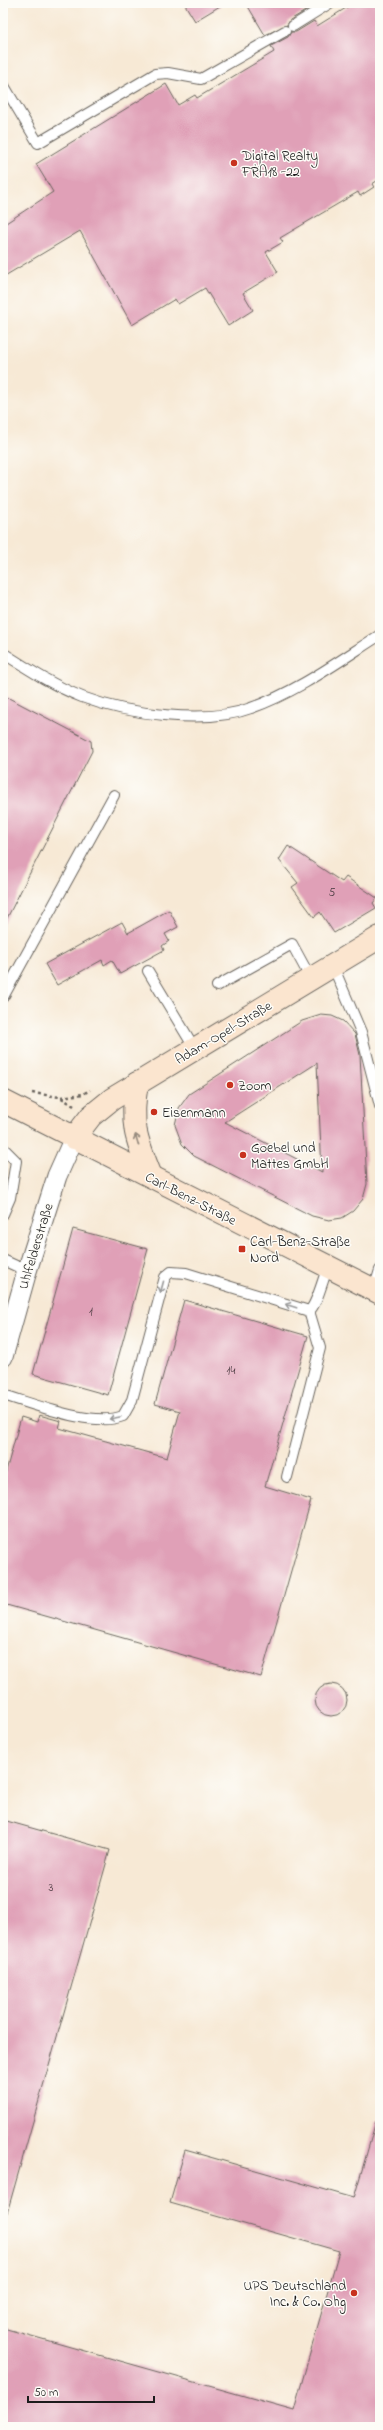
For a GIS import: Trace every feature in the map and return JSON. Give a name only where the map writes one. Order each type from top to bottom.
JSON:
[{"type":"main road","name":"Adam-Opel-Straße","points":[[74,1138],[91,1116],[101,1107],[380,937]]},
{"type":"main road","points":[[137,1084],[133,1113],[134,1132],[151,1176]]},
{"type":"main road","name":"Carl-Benz-Straße","points":[[3,1101],[377,1292]]},
{"type":"street","name":"Uhlfelderstraße","points":[[3,1356],[27,1271],[57,1176],[74,1138]]},
{"type":"lane","points":[[3,84],[38,142],[155,74],[168,73],[201,79],[330,3]]},
{"type":"lane","points":[[3,653],[56,685],[82,697],[108,705],[144,712],[176,715],[228,714],[272,700],[380,635]]},
{"type":"lane","points":[[3,997],[114,795]]},
{"type":"lane","points":[[218,986],[292,944],[311,979]]},
{"type":"lane","points":[[333,966],[361,1032],[380,1106]]},
{"type":"lane","points":[[148,971],[195,1049]]},
{"type":"lane","points":[[3,1148],[16,1161],[10,1198],[3,1214]]},
{"type":"lane","points":[[3,1260],[27,1271]]},
{"type":"lane","points":[[309,1311],[313,1308],[321,1281],[328,1267]]},
{"type":"lane","points":[[377,1292],[380,1270]]},
{"type":"lane","points":[[3,1395],[87,1418],[105,1420],[123,1416],[132,1400],[165,1277],[171,1272],[186,1273],[309,1311]]},
{"type":"lane","points":[[287,1477],[320,1348],[309,1311]]},
{"type":"building","points":[[184,3],[225,3],[195,21]]},
{"type":"building","points":[[246,3],[303,3],[307,10],[290,20],[287,25],[265,35]]},
{"type":"building","name":"Digital Realty FRA18 -22","points":[[354,3],[380,3],[380,179],[372,184],[374,187],[360,196],[358,192],[280,238],[283,242],[266,252],[278,272],[243,293],[253,310],[228,326],[205,288],[178,304],[175,299],[132,325],[80,231],[3,277],[3,225],[53,192],[36,164],[166,84],[178,105],[195,95],[197,98],[274,52],[271,46],[288,37],[291,32],[296,32],[314,21],[317,26]]},
{"type":"building","points":[[3,695],[91,741],[92,751],[3,926]]},
{"type":"building","points":[[288,846],[342,882],[346,877],[377,898],[373,903],[376,908],[334,933],[320,912],[314,917],[292,887],[298,883],[279,860]]},
{"type":"building","points":[[169,910],[178,927],[165,934],[169,941],[162,946],[164,950],[120,974],[112,960],[104,965],[102,960],[57,985],[45,964],[122,922],[128,933]]},
{"type":"building","points":[[321,1015],[332,1016],[343,1021],[355,1034],[360,1055],[367,1184],[363,1199],[353,1211],[342,1218],[329,1220],[312,1216],[194,1156],[182,1144],[175,1125],[179,1108],[189,1094],[302,1021]],"holes":[[[317,1063],[322,1172],[225,1122]]]},
{"type":"building","points":[[73,1229],[148,1249],[108,1395],[33,1374]]},
{"type":"building","points":[[184,1300],[308,1336],[265,1486],[311,1500],[261,1677],[3,1604],[3,1482],[21,1417],[37,1422],[39,1415],[61,1421],[59,1428],[167,1458],[180,1411],[155,1404]]},
{"type":"building","points":[[331,1684],[337,1685],[344,1691],[347,1700],[346,1706],[340,1713],[331,1716],[325,1715],[318,1709],[315,1700],[316,1694],[322,1687]]},
{"type":"building","points":[[3,1820],[110,1850],[7,2213],[3,2212]]},
{"type":"building","name":"UPS Deutschland Inc. & Co. Ohg","points":[[376,2121],[380,2121],[380,2427],[3,2427],[3,2328],[294,2410],[339,2251],[170,2203],[185,2150],[354,2198]]},
{"type":"place","name":"Digital Realty FRA18 -22","points":[[234,163]]},
{"type":"place","name":"Zoom","points":[[230,1085]]},
{"type":"place","name":"Eisenmann","points":[[154,1112]]},
{"type":"place","name":"Goebel und Mattes GmbH","points":[[243,1155]]},
{"type":"place","name":"Carl-Benz-Straße Nord","points":[[242,1249]]},
{"type":"place","name":"UPS Deutschland Inc. & Co. Ohg","points":[[354,2293]]}]
